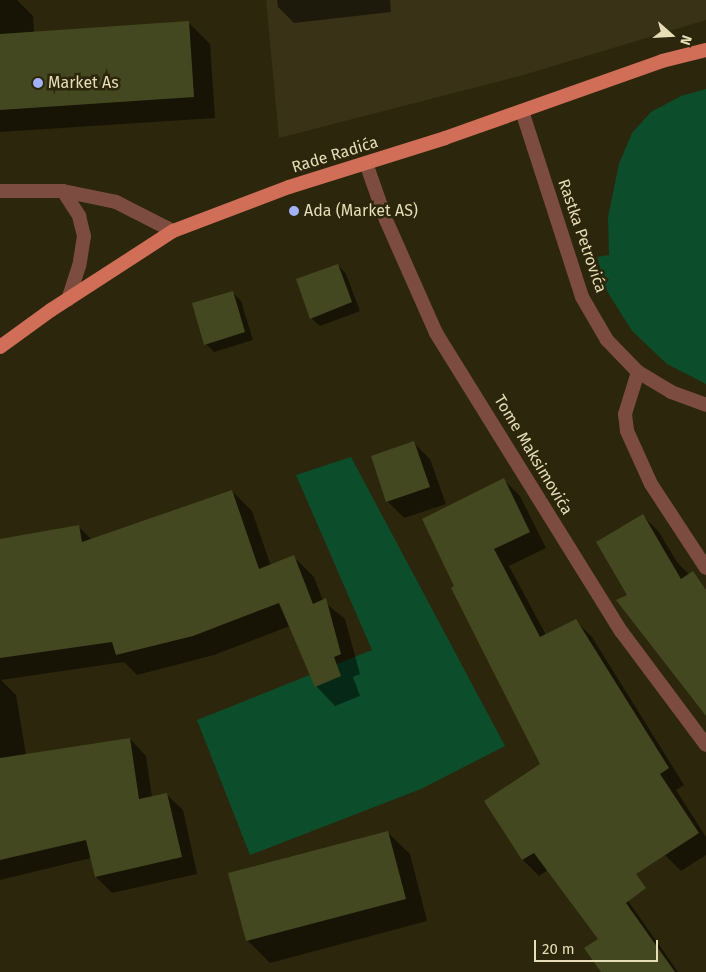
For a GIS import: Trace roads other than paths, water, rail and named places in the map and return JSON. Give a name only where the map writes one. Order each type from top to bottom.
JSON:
[{"type":"main road","name":"Rade Radića","points":[[0,347],[68,298],[174,231],[289,187],[522,111],[662,62],[706,50]]},
{"type":"street","name":"Rastka Petrovića","points":[[522,111],[582,298],[607,340],[638,372],[671,392],[706,405]]},
{"type":"street","name":"Tome Maksimovića","points":[[366,163],[386,220],[436,333],[621,631],[706,745]]},
{"type":"street","points":[[0,191],[63,191],[116,202],[174,231]]},
{"type":"street","points":[[63,191],[79,216],[84,236],[68,298]]},
{"type":"street","points":[[638,372],[625,414],[627,431],[651,484],[706,568]]},
{"type":"place","name":"Market As","points":[[38,83]]},
{"type":"place","name":"Ada (Market AS)","points":[[294,211]]}]
